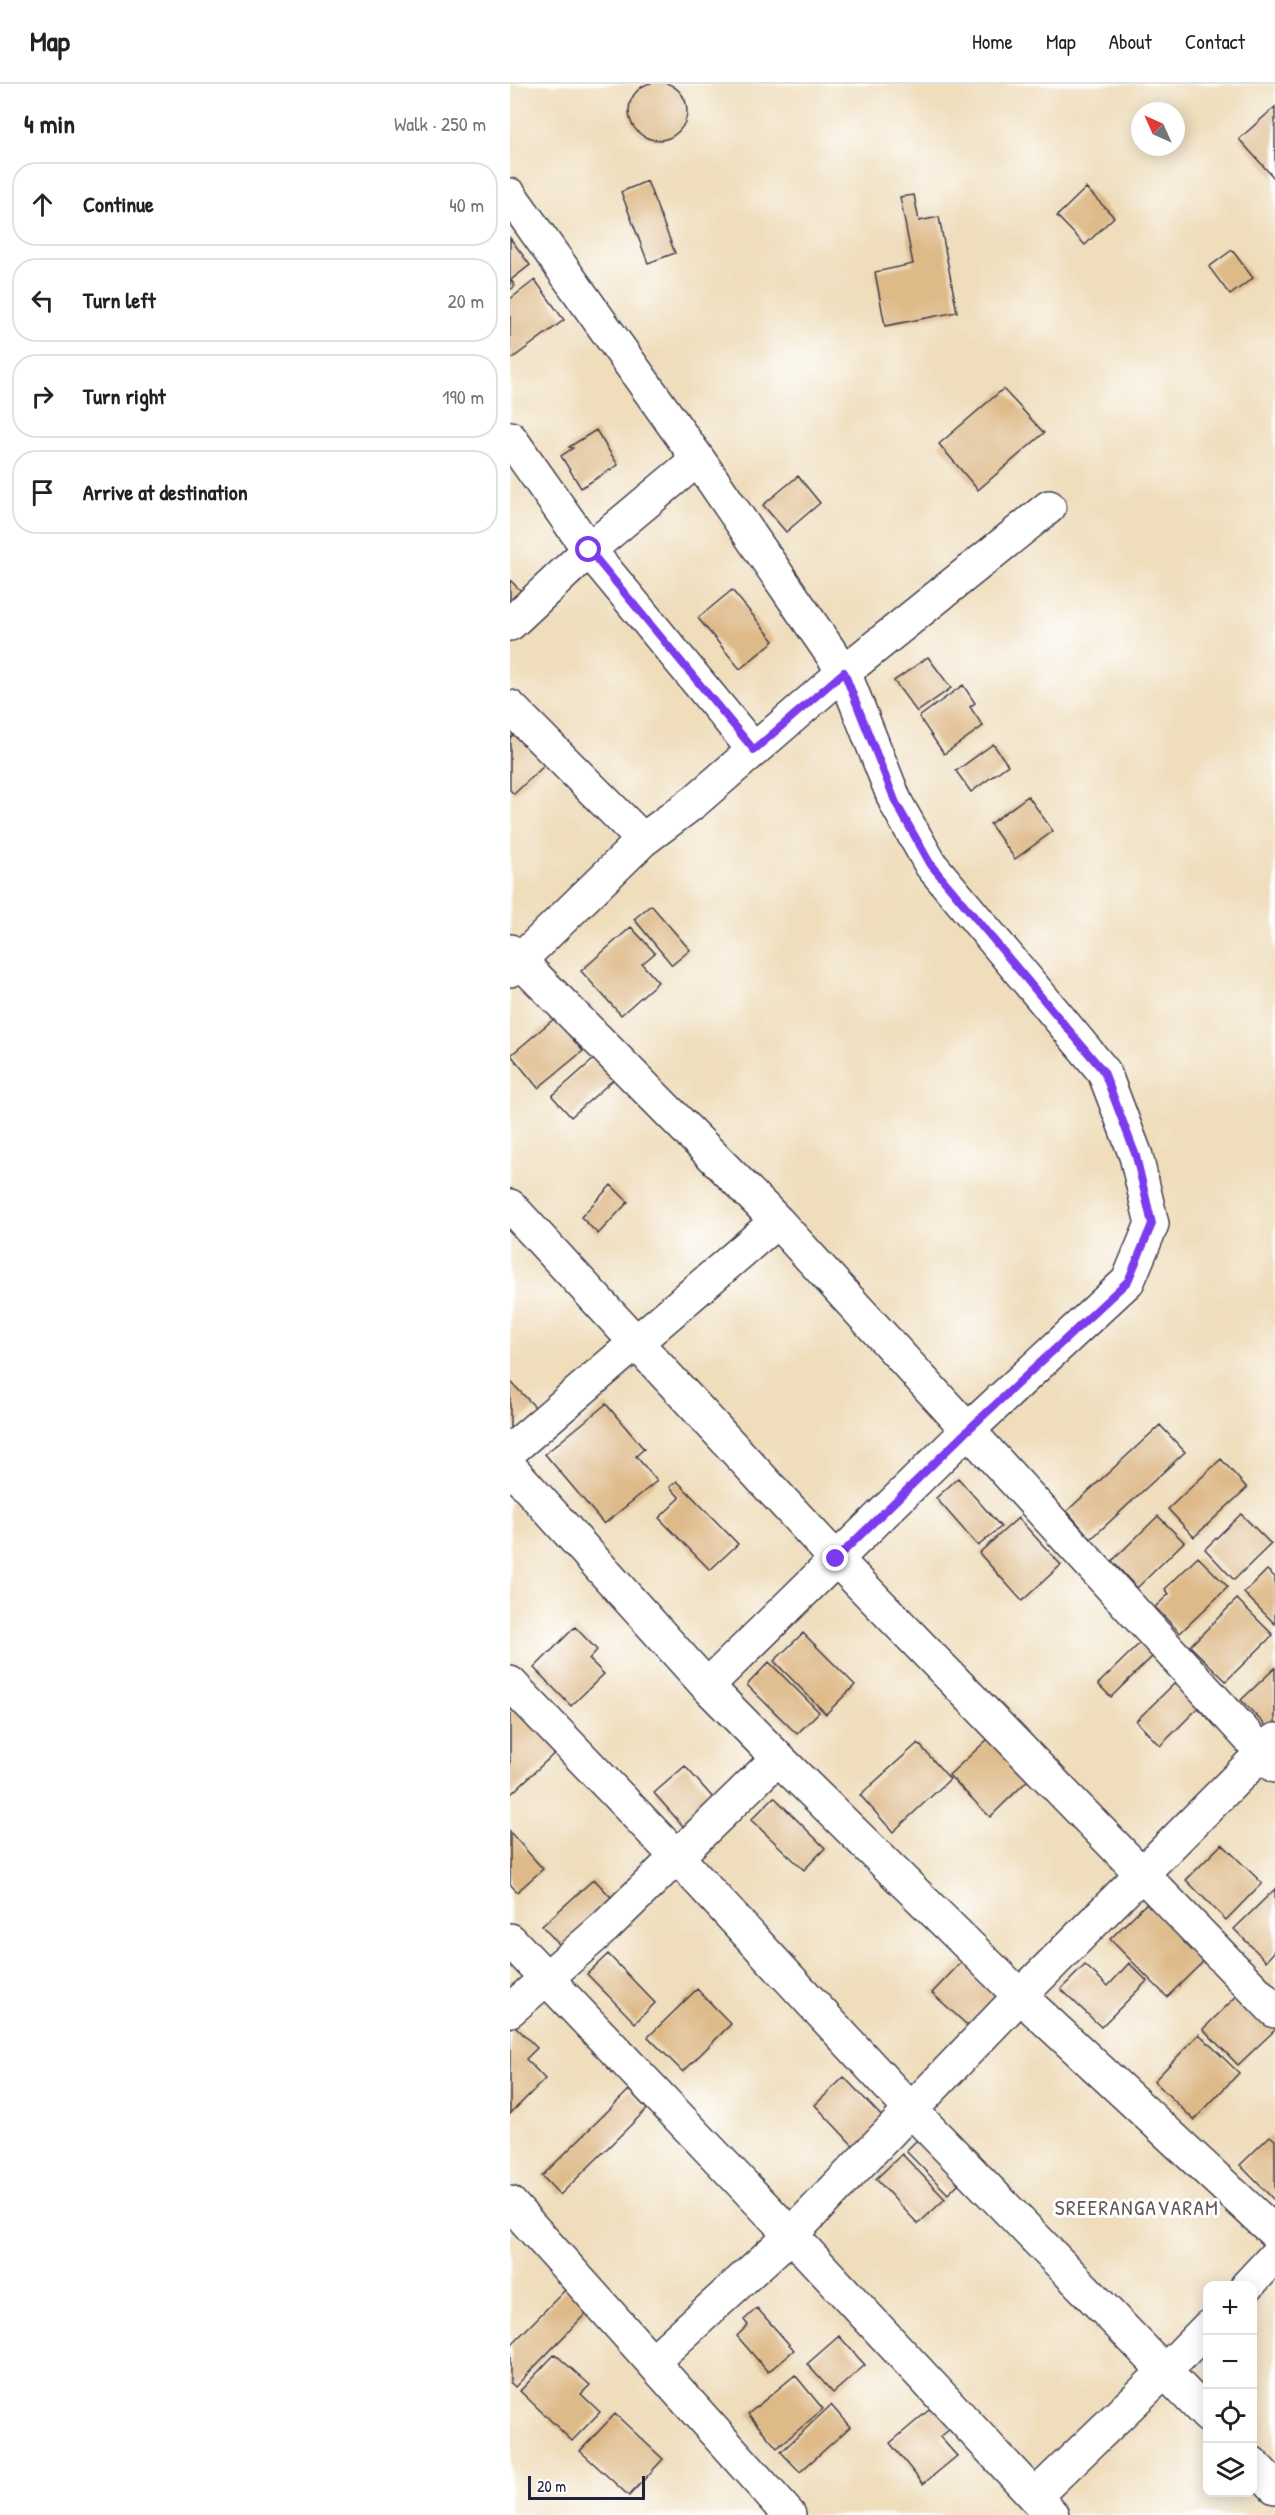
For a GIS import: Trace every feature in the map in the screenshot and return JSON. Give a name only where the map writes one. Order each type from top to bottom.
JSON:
[{"type":"street","points":[[510,195],[698,459],[844,672],[896,803],[931,865],[1104,1072],[1136,1156],[1152,1224],[1128,1281],[968,1430],[707,1686]]},
{"type":"street","points":[[510,438],[589,550],[754,750]]},
{"type":"street","points":[[510,624],[589,550],[698,459]]},
{"type":"street","points":[[652,2362],[791,2235],[1020,1996],[1141,1874],[1271,1752],[968,1430],[777,1221],[513,961],[643,840],[694,802],[844,672],[1049,507]]},
{"type":"street","points":[[510,707],[643,840]]},
{"type":"street","points":[[510,1206],[836,1559],[1275,2011]]},
{"type":"street","points":[[510,1451],[777,1221]]},
{"type":"street","points":[[510,1467],[707,1686],[778,1758],[1020,1996],[1275,2233]]},
{"type":"street","points":[[510,1683],[677,1857],[911,2110],[1203,2411]]},
{"type":"street","points":[[510,2010],[606,1926],[778,1758]]},
{"type":"street","points":[[510,1940],[791,2235],[1044,2506],[1165,2371],[1203,2332]]},
{"type":"street","points":[[510,2203],[789,2515]]},
{"type":"street","points":[[1252,2281],[1275,2256]]},
{"type":"street","points":[[1257,2468],[1275,2487]]},
{"type":"building","points":[[652,82],[664,82],[679,90],[687,105],[687,117],[679,132],[664,140],[652,140],[637,132],[629,117],[629,105],[637,90]]},
{"type":"building","points":[[1275,107],[1275,179],[1239,139]]},
{"type":"building","points":[[647,181],[675,253],[648,263],[621,192]]},
{"type":"building","points":[[1086,188],[1114,217],[1085,245],[1057,216]]},
{"type":"building","points":[[914,195],[919,221],[939,217],[957,312],[885,326],[875,272],[913,264],[900,197]]},
{"type":"building","points":[[510,238],[530,265],[511,280],[515,286],[510,290]]},
{"type":"building","points":[[1232,250],[1253,278],[1230,295],[1209,267]]},
{"type":"building","points":[[535,280],[564,320],[510,360],[510,299]]},
{"type":"building","points":[[1003,389],[1044,433],[978,490],[939,444]]},
{"type":"building","points":[[596,430],[618,465],[581,488],[561,456],[573,448],[569,447]]},
{"type":"building","points":[[798,476],[820,503],[786,532],[763,505]]},
{"type":"building","points":[[510,580],[526,596],[510,612]]},
{"type":"building","points":[[732,590],[774,641],[740,669],[698,618]]},
{"type":"building","points":[[928,657],[951,688],[917,712],[894,681]]},
{"type":"building","points":[[963,685],[975,703],[970,707],[983,726],[944,754],[919,717]]},
{"type":"building","points":[[517,731],[547,763],[514,794],[510,790],[510,738]]},
{"type":"building","points":[[993,744],[1008,765],[971,792],[956,771]]},
{"type":"building","points":[[1028,796],[1053,831],[1015,859],[990,824]]},
{"type":"building","points":[[651,905],[690,950],[672,965],[634,919]]},
{"type":"building","points":[[631,927],[655,953],[642,964],[658,982],[621,1015],[581,971]]},
{"type":"building","points":[[562,1012],[577,1030],[568,1034],[583,1051],[538,1088],[511,1055]]},
{"type":"building","points":[[603,1051],[622,1072],[571,1117],[552,1096]]},
{"type":"building","points":[[611,1185],[628,1202],[598,1234],[581,1217]]},
{"type":"building","points":[[510,1381],[536,1408],[510,1429]]},
{"type":"building","points":[[606,1404],[644,1449],[636,1456],[657,1481],[604,1524],[545,1454]]},
{"type":"building","points":[[1160,1425],[1185,1452],[1091,1539],[1067,1511]]},
{"type":"building","points":[[1221,1459],[1247,1488],[1194,1537],[1168,1509]]},
{"type":"building","points":[[958,1478],[1001,1527],[978,1546],[936,1498]]},
{"type":"building","points":[[677,1481],[738,1544],[710,1570],[659,1518],[680,1498],[670,1487]]},
{"type":"building","points":[[1241,1514],[1271,1544],[1234,1580],[1205,1549]]},
{"type":"building","points":[[1158,1516],[1184,1542],[1137,1588],[1112,1561]]},
{"type":"building","points":[[1018,1518],[1061,1565],[1022,1601],[979,1553]]},
{"type":"building","points":[[1198,1557],[1228,1587],[1180,1633],[1155,1607],[1169,1594],[1165,1589]]},
{"type":"building","points":[[1267,1570],[1275,1577],[1275,1624],[1244,1593]]},
{"type":"building","points":[[1237,1599],[1273,1635],[1226,1681],[1190,1646]]},
{"type":"building","points":[[575,1627],[597,1650],[589,1659],[604,1674],[571,1706],[534,1668]]},
{"type":"building","points":[[803,1633],[855,1685],[826,1714],[774,1661]]},
{"type":"building","points":[[1144,1639],[1157,1652],[1111,1697],[1098,1684]]},
{"type":"building","points":[[769,1662],[819,1712],[797,1734],[747,1685]]},
{"type":"building","points":[[1275,1668],[1275,1723],[1269,1729],[1241,1700]]},
{"type":"building","points":[[1177,1681],[1201,1705],[1160,1746],[1136,1721]]},
{"type":"building","points":[[510,1696],[559,1749],[510,1795]]},
{"type":"building","points":[[990,1737],[1029,1779],[990,1817],[949,1775]]},
{"type":"building","points":[[918,1743],[950,1779],[893,1832],[860,1795]]},
{"type":"building","points":[[685,1766],[721,1807],[690,1834],[654,1793]]},
{"type":"building","points":[[774,1797],[825,1848],[804,1870],[751,1820]]},
{"type":"building","points":[[510,1832],[543,1869],[517,1892],[510,1884]]},
{"type":"building","points":[[1222,1844],[1262,1883],[1226,1920],[1186,1880]]},
{"type":"building","points":[[594,1879],[621,1908],[569,1955],[542,1926]]},
{"type":"building","points":[[1275,1889],[1275,1951],[1266,1961],[1234,1929]]},
{"type":"building","points":[[1153,1897],[1209,1956],[1167,1997],[1110,1939]]},
{"type":"building","points":[[608,1954],[655,2003],[635,2023],[587,1974]]},
{"type":"building","points":[[968,1955],[1012,1997],[977,2034],[932,1993]]},
{"type":"building","points":[[1129,1963],[1147,1981],[1101,2027],[1061,1989],[1085,1965],[1108,1986]]},
{"type":"building","points":[[697,1989],[731,2024],[683,2072],[648,2037]]},
{"type":"building","points":[[1244,1989],[1275,2021],[1275,2030],[1238,2065],[1203,2029]]},
{"type":"building","points":[[514,2025],[537,2048],[526,2059],[545,2079],[510,2114],[510,2029]]},
{"type":"building","points":[[1199,2034],[1239,2073],[1194,2120],[1154,2081]]},
{"type":"building","points":[[844,2077],[889,2124],[859,2152],[815,2105]]},
{"type":"building","points":[[629,2090],[647,2109],[560,2195],[542,2176]]},
{"type":"building","points":[[927,2130],[969,2173],[948,2194],[906,2151]]},
{"type":"building","points":[[1270,2136],[1275,2140],[1275,2201],[1240,2165]]},
{"type":"building","points":[[902,2154],[945,2199],[918,2224],[876,2179]]},
{"type":"building","points":[[572,2283],[595,2304],[515,2387],[510,2382],[510,2346]]},
{"type":"building","points":[[757,2308],[794,2350],[768,2372],[737,2336],[748,2325],[744,2320]]},
{"type":"building","points":[[839,2336],[865,2365],[833,2393],[807,2364]]},
{"type":"building","points":[[555,2354],[590,2385],[581,2394],[600,2412],[572,2441],[520,2391]]},
{"type":"building","points":[[795,2375],[823,2409],[777,2448],[748,2414]]},
{"type":"building","points":[[936,2404],[954,2426],[940,2437],[957,2456],[923,2484],[890,2443]]},
{"type":"building","points":[[831,2405],[850,2427],[800,2472],[781,2452]]},
{"type":"building","points":[[615,2414],[663,2459],[629,2496],[580,2451]]},
{"type":"district","name":"SREERANGAVARAM","points":[[1137,2207]]},
{"type":"route","points":[[589,550],[754,750],[844,672],[896,803],[931,865],[1104,1072],[1136,1156],[1152,1224],[1128,1281],[968,1430],[836,1559]]}]
